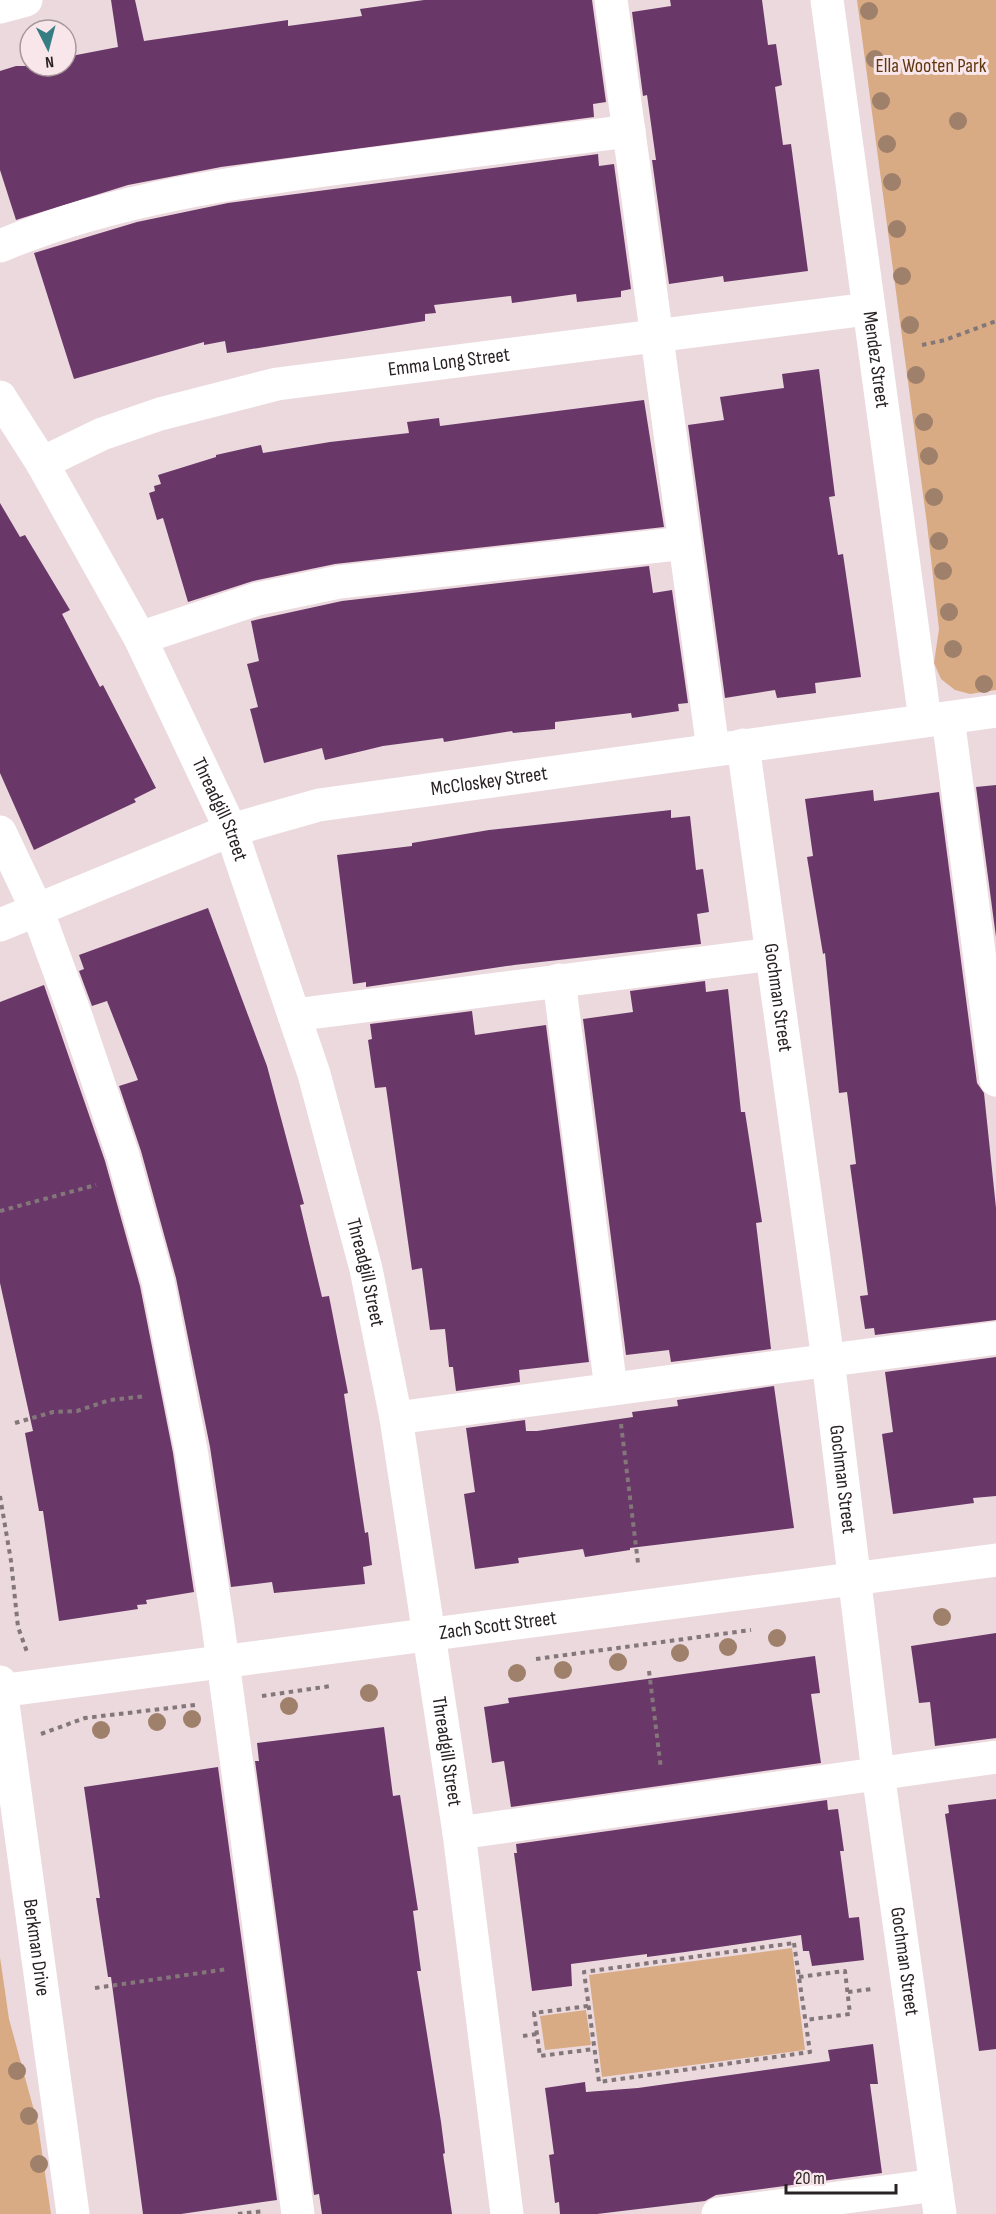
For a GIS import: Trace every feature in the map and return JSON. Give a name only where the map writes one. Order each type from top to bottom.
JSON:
[{"type":"street","points":[[0,6],[26,0]]},
{"type":"street","name":"Gochman Street","points":[[611,0],[685,543],[772,954],[828,1360],[878,1773],[938,2199]]},
{"type":"street","name":"Mendez Street","points":[[827,0],[868,309],[996,1080]]},
{"type":"street","points":[[0,246],[21,237],[130,204],[245,180],[629,131]]},
{"type":"street","name":"Emma Long Street","points":[[42,463],[102,434],[160,414],[277,384],[658,338],[868,309]]},
{"type":"street","name":"Threadgill Street","points":[[0,398],[42,463],[140,638],[231,830],[314,1074],[366,1269],[396,1418],[459,1833],[507,2214]]},
{"type":"street","points":[[140,638],[257,599],[339,582],[685,543]]},
{"type":"street","name":"McCloskey Street","points":[[0,925],[231,830],[349,799],[996,711]]},
{"type":"street","points":[[0,832],[37,910],[129,1178],[158,1282],[179,1390],[223,1661],[298,2214]]},
{"type":"street","points":[[294,1015],[772,954]]},
{"type":"street","points":[[559,980],[610,1389]]},
{"type":"street","points":[[396,1418],[996,1338]]},
{"type":"street","name":"Zach Scott Street","points":[[0,1688],[429,1635],[996,1560]]},
{"type":"street","name":"Berkman Drive","points":[[0,1688],[73,2214]]},
{"type":"street","points":[[459,1833],[996,1757]]},
{"type":"street","points":[[718,2214],[938,2199]]},
{"type":"path","points":[[922,345],[945,340],[996,321]]},
{"type":"path","points":[[0,1211],[84,1186],[129,1178]]},
{"type":"path","points":[[610,1389],[625,1442],[625,1471],[638,1563]]},
{"type":"path","points":[[15,1423],[53,1412],[77,1411],[110,1400],[179,1390]]},
{"type":"path","points":[[0,1496],[11,1561],[18,1628],[30,1663]]},
{"type":"path","points":[[649,1671],[661,1751],[657,1804]]},
{"type":"path","points":[[39,1734],[85,1718],[125,1714]]},
{"type":"path","points":[[794,1943],[799,1977],[810,2052],[599,2082],[584,1972],[794,1943]]},
{"type":"path","points":[[95,1988],[265,1964]]},
{"type":"path","points":[[799,1977],[845,1971],[848,1992],[850,2014],[805,2020]]},
{"type":"path","points":[[848,1992],[872,1989]]},
{"type":"path","points":[[588,2006],[534,2013],[540,2056],[594,2049]]},
{"type":"path","points":[[523,2036],[537,2034]]},
{"type":"green space","name":"Ella Wooten Park","points":[[857,0],[996,0],[996,690],[970,694],[955,690],[941,679],[934,663],[939,629],[927,524]]},
{"type":"green space","points":[[792,1948],[805,2050],[602,2077],[589,1975]]},
{"type":"green space","points":[[0,1957],[9,2019],[38,2125],[51,2214],[0,2214]]},
{"type":"green space","points":[[586,2010],[591,2045],[545,2050],[540,2016]]},
{"type":"building","points":[[111,0],[135,0],[144,41],[288,20],[288,26],[362,16],[360,9],[424,0],[592,0],[606,102],[593,104],[594,117],[221,167],[128,185],[16,220],[0,170],[0,71],[18,66],[18,78],[78,78],[78,55],[118,47]]},
{"type":"building","points":[[670,0],[762,0],[768,45],[776,44],[782,85],[775,87],[783,145],[791,144],[808,271],[724,282],[723,276],[669,284],[652,160],[656,160],[647,95],[643,96],[632,12],[671,6]]},
{"type":"building","points":[[598,154],[599,166],[614,164],[631,289],[621,291],[621,297],[577,302],[576,294],[512,303],[511,296],[434,305],[436,313],[425,314],[425,321],[227,353],[225,341],[204,345],[204,342],[74,379],[34,253],[137,222],[228,203]]},
{"type":"building","points":[[819,369],[835,496],[829,497],[838,555],[843,554],[861,677],[815,683],[816,693],[777,698],[775,690],[725,698],[688,425],[724,420],[720,397],[784,388],[782,374]]},
{"type":"building","points":[[644,400],[664,527],[335,564],[253,581],[188,602],[163,518],[157,520],[149,493],[155,491],[154,486],[161,484],[158,475],[216,457],[216,455],[261,445],[263,453],[330,442],[409,433],[407,422],[439,418],[440,426]]},
{"type":"building","points":[[0,503],[20,537],[25,535],[70,610],[62,614],[100,687],[103,685],[156,788],[134,799],[136,802],[34,850],[0,773]]},
{"type":"building","points":[[649,566],[653,593],[672,590],[688,703],[678,704],[679,711],[632,718],[631,713],[555,722],[555,729],[513,733],[512,731],[444,742],[443,738],[383,746],[325,760],[322,748],[264,763],[250,709],[258,707],[247,664],[259,661],[251,621],[342,601]]},
{"type":"building","points":[[996,785],[996,937],[976,787]]},
{"type":"building","points":[[873,790],[874,801],[939,792],[977,1083],[984,1093],[996,1208],[996,1320],[875,1335],[874,1328],[865,1329],[860,1296],[868,1295],[850,1165],[856,1164],[847,1092],[839,1093],[825,953],[823,954],[807,857],[813,856],[805,799]]},
{"type":"building","points":[[671,810],[671,818],[690,816],[696,870],[703,869],[709,912],[697,914],[701,944],[514,965],[366,987],[366,982],[353,984],[337,855],[412,846],[412,843],[489,830]]},
{"type":"building","points":[[208,908],[267,1066],[304,1204],[300,1205],[322,1297],[329,1296],[348,1393],[344,1394],[365,1533],[368,1532],[372,1565],[363,1567],[365,1584],[274,1593],[272,1582],[231,1587],[210,1447],[176,1278],[141,1151],[119,1086],[138,1080],[107,1001],[92,1006],[79,971],[84,969],[79,955]]},
{"type":"building","points":[[705,981],[706,992],[728,989],[741,1112],[745,1112],[762,1222],[756,1223],[771,1349],[671,1362],[669,1350],[626,1355],[583,1019],[633,1012],[630,991]]},
{"type":"building","points":[[44,985],[105,1161],[140,1286],[173,1453],[194,1592],[146,1600],[147,1604],[137,1605],[138,1609],[59,1621],[43,1511],[39,1511],[25,1433],[33,1431],[0,1283],[0,1002]]},
{"type":"building","points":[[472,1011],[475,1035],[546,1025],[589,1362],[519,1370],[520,1382],[456,1391],[453,1367],[449,1367],[445,1329],[430,1330],[422,1268],[412,1270],[386,1087],[375,1088],[368,1040],[372,1039],[370,1024]]},
{"type":"building","points":[[996,1357],[996,1496],[973,1498],[974,1503],[893,1514],[882,1434],[893,1432],[885,1372]]},
{"type":"building","points":[[774,1386],[794,1528],[630,1548],[630,1550],[585,1557],[583,1549],[518,1558],[519,1563],[475,1569],[464,1494],[475,1492],[466,1428],[525,1420],[526,1431],[537,1431],[633,1417],[632,1412],[678,1406],[677,1400]]},
{"type":"building","points":[[996,1633],[996,1738],[935,1746],[930,1702],[919,1703],[911,1646]]},
{"type":"building","points":[[815,1656],[820,1693],[811,1694],[821,1763],[511,1807],[504,1761],[492,1763],[484,1707],[509,1703],[508,1698]]},
{"type":"building","points":[[384,1727],[393,1796],[400,1795],[418,1910],[413,1911],[421,1971],[417,1971],[441,2122],[445,2153],[443,2154],[452,2214],[322,2214],[319,2194],[314,2195],[255,1761],[259,1761],[257,1743]]},
{"type":"building","points":[[218,1767],[277,2200],[181,2214],[143,2214],[111,1977],[108,1977],[96,1898],[100,1898],[84,1787]]},
{"type":"building","points":[[996,1799],[996,2049],[979,2051],[945,1814],[949,1813],[948,1805]]},
{"type":"building","points":[[827,1800],[828,1810],[838,1809],[844,1851],[840,1851],[849,1918],[859,1917],[864,1960],[812,1966],[809,1951],[803,1951],[801,1935],[647,1957],[647,1954],[571,1964],[572,1986],[532,1991],[514,1853],[517,1853],[516,1844]]},
{"type":"building","points":[[873,2044],[878,2084],[870,2084],[882,2173],[716,2195],[705,2201],[597,2214],[560,2214],[559,2202],[555,2203],[549,2155],[554,2154],[545,2088],[585,2082],[586,2092],[638,2088],[830,2061],[828,2050]]}]
